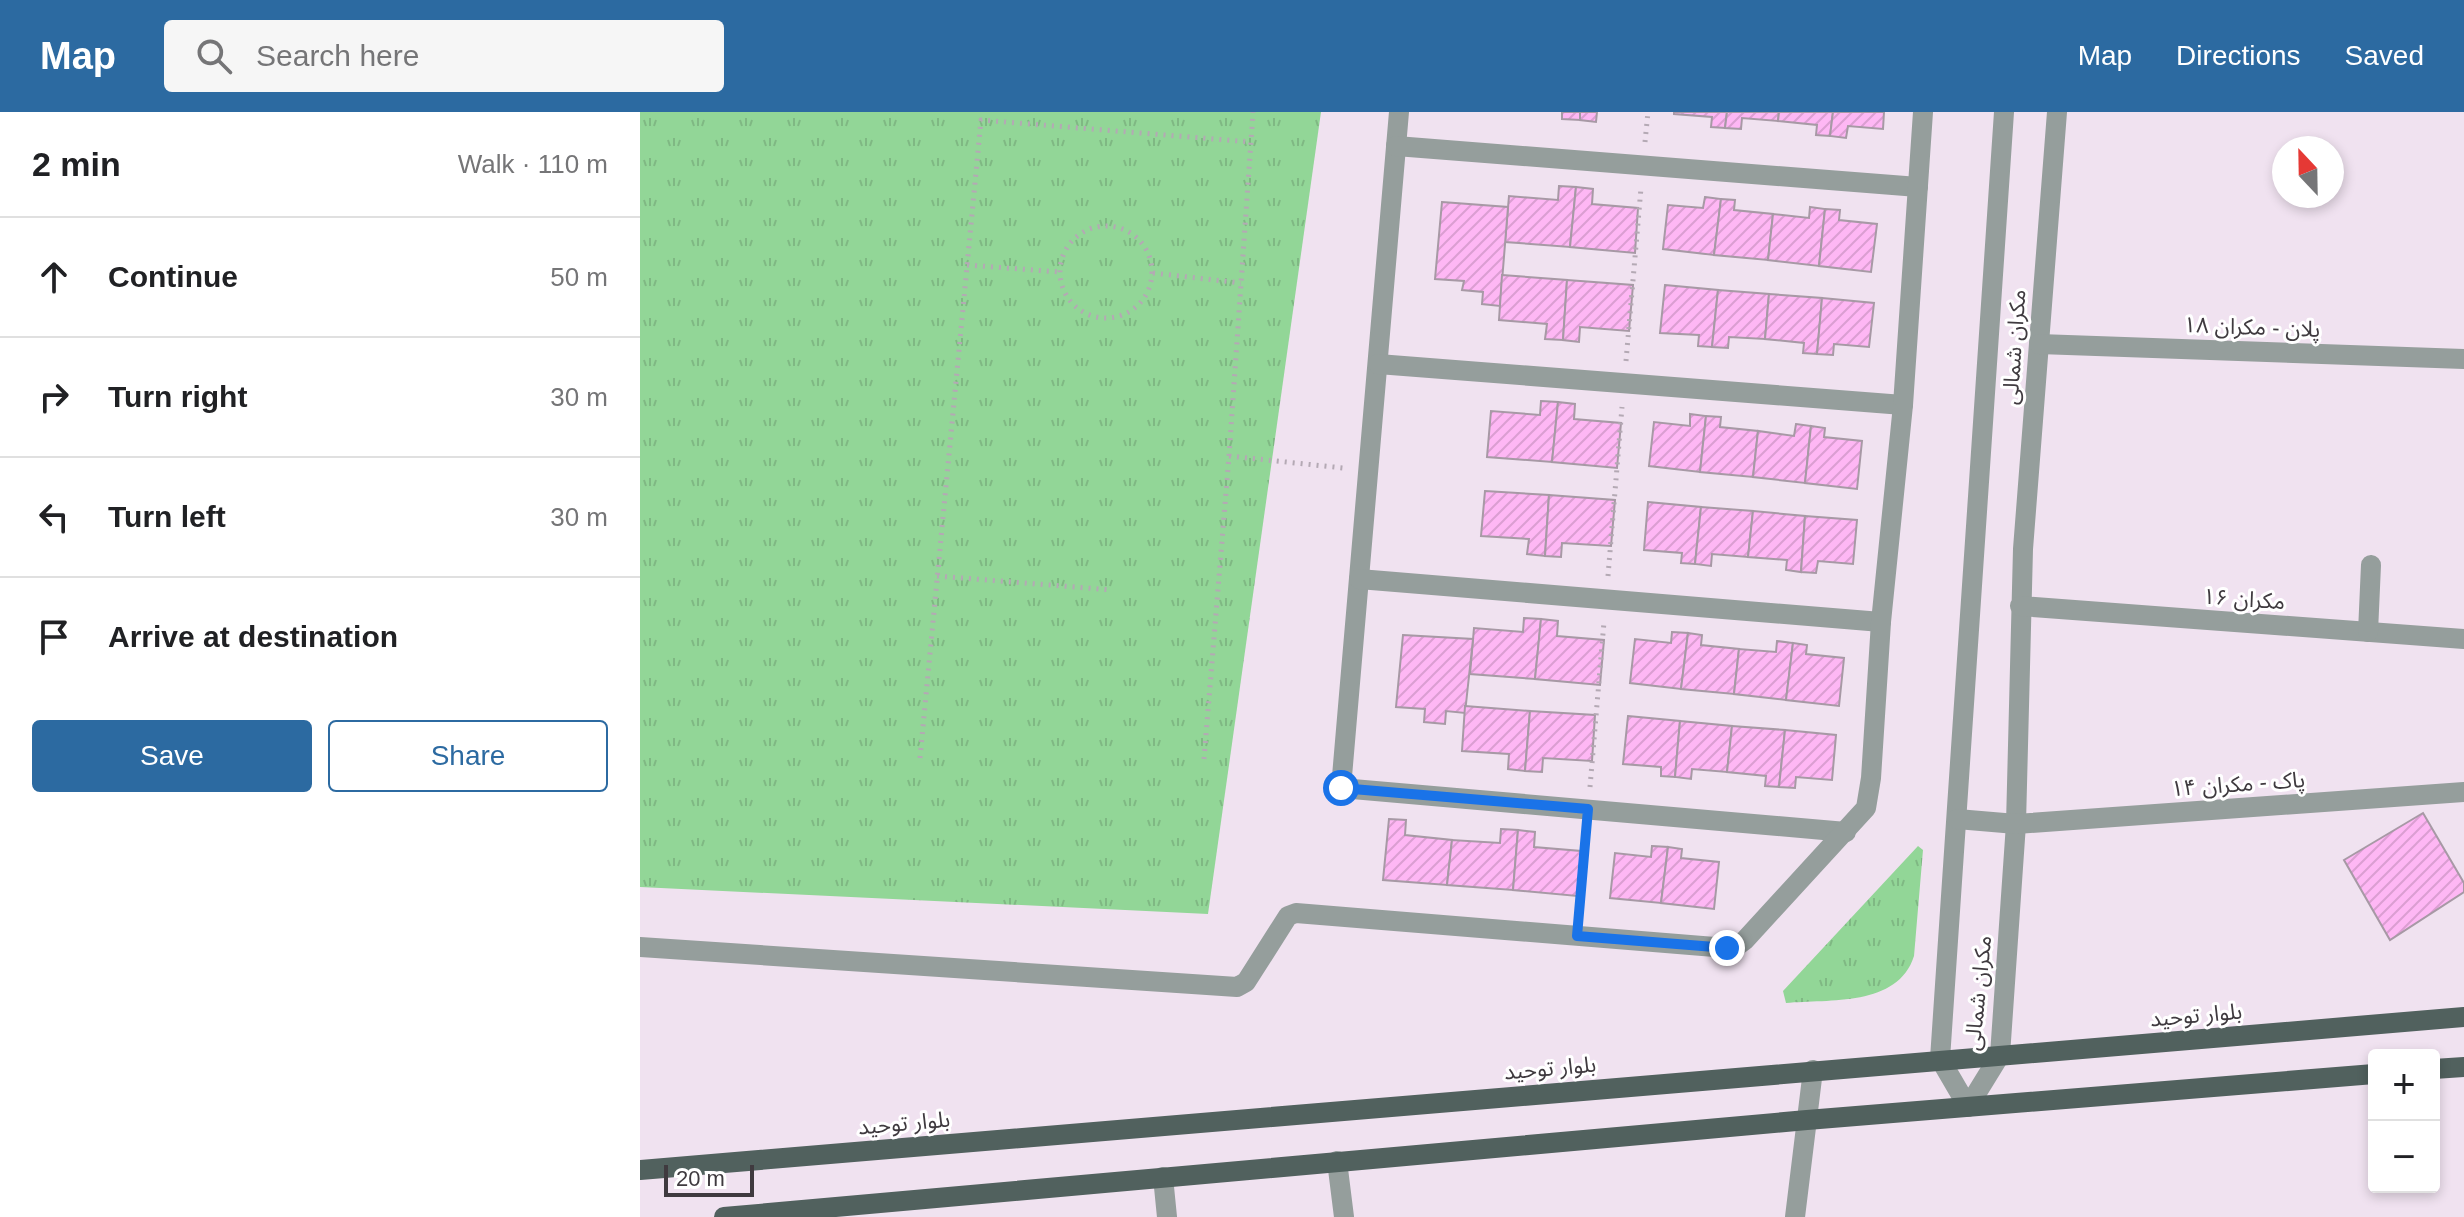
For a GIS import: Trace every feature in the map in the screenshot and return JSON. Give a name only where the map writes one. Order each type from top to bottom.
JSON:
[{"type":"main road","name":"بلوار توحید","points":[[640,1170],[2464,1017]]},
{"type":"main road","points":[[2440,1069],[2464,1067]]},
{"type":"main road","points":[[724,1217],[1807,1120],[2368,1074]]},
{"type":"street","points":[[1399,112],[1341,788],[1846,832]]},
{"type":"street","points":[[640,947],[1237,987],[1246,982],[1288,916],[1296,913],[1727,948],[1737,946],[1866,808],[1903,405],[1923,112]]},
{"type":"street","name":"مکران شمالی","points":[[2004,112],[1940,1059],[1968,1107],[2000,1055],[2016,824],[2020,606],[2057,112]]},
{"type":"street","points":[[1396,146],[1918,187]]},
{"type":"street","name":"پلان - مکران ۱۸","points":[[2039,344],[2464,359]]},
{"type":"street","points":[[1378,364],[1903,405]]},
{"type":"street","points":[[2368,632],[2371,565]]},
{"type":"street","points":[[1359,579],[1881,622]]},
{"type":"street","name":"مکران ۱۶","points":[[2020,606],[2464,639]]},
{"type":"street","name":"پاک - مکران ۱۴","points":[[1957,819],[2016,824],[2464,792]]},
{"type":"street","points":[[1795,1217],[1813,1070]]},
{"type":"street","points":[[1337,1161],[1344,1217]]},
{"type":"street","points":[[1163,1177],[1167,1217]]},
{"type":"path","points":[[1204,759],[1253,112]]},
{"type":"path","points":[[1577,936],[1648,112]]},
{"type":"path","points":[[920,758],[981,120],[1251,142]]},
{"type":"path","points":[[1107,226],[1135,235],[1145,246],[1153,273],[1143,300],[1133,310],[1105,319],[1078,310],[1068,299],[1060,272],[1063,257],[1080,234],[1107,226]]},
{"type":"path","points":[[967,265],[1060,272]]},
{"type":"path","points":[[1153,273],[1241,283]]},
{"type":"path","points":[[1229,456],[1368,471]]},
{"type":"path","points":[[937,576],[1112,590]]},
{"type":"green space","points":[[640,112],[1321,112],[1208,914],[640,887]]},
{"type":"green space","points":[[1918,846],[1923,850],[1914,956],[1906,972],[1893,984],[1860,997],[1786,1003],[1783,991]]},
{"type":"building","points":[[1562,112],[1580,112],[1580,120],[1562,119]]},
{"type":"building","points":[[1580,112],[1597,112],[1596,122],[1580,120]]},
{"type":"building","points":[[1674,112],[1727,112],[1725,128],[1711,127],[1712,117]]},
{"type":"building","points":[[1727,112],[1779,112],[1778,121],[1742,118],[1741,129],[1725,128]]},
{"type":"building","points":[[1779,112],[1833,112],[1830,136],[1816,135],[1817,125],[1778,121]]},
{"type":"building","points":[[1833,112],[1884,112],[1883,129],[1848,126],[1846,138],[1830,136]]},
{"type":"building","points":[[1559,186],[1576,187],[1570,247],[1505,242],[1509,196],[1558,200]]},
{"type":"building","points":[[1576,187],[1593,189],[1592,204],[1638,208],[1635,253],[1570,247]]},
{"type":"building","points":[[1705,197],[1721,199],[1714,255],[1663,249],[1668,205],[1703,208]]},
{"type":"building","points":[[1721,199],[1735,200],[1734,210],[1773,214],[1768,260],[1714,255]]},
{"type":"building","points":[[1442,202],[1508,207],[1500,306],[1482,304],[1483,292],[1462,290],[1464,281],[1435,279]]},
{"type":"building","points":[[1810,207],[1825,209],[1819,266],[1768,260],[1773,214],[1809,218]]},
{"type":"building","points":[[1825,209],[1840,210],[1839,220],[1877,224],[1871,272],[1819,266]]},
{"type":"building","points":[[1502,275],[1567,280],[1563,340],[1545,339],[1547,324],[1499,320]]},
{"type":"building","points":[[1567,280],[1633,285],[1629,331],[1580,327],[1579,342],[1563,340]]},
{"type":"building","points":[[1665,285],[1718,290],[1712,347],[1698,346],[1699,335],[1660,333]]},
{"type":"building","points":[[1718,290],[1769,294],[1765,339],[1729,337],[1728,348],[1712,347]]},
{"type":"building","points":[[1769,294],[1822,298],[1817,354],[1803,353],[1804,343],[1765,339]]},
{"type":"building","points":[[1822,298],[1874,303],[1869,347],[1834,344],[1833,355],[1817,354]]},
{"type":"building","points":[[1541,401],[1558,402],[1552,462],[1487,457],[1491,411],[1540,415]]},
{"type":"building","points":[[1558,402],[1575,404],[1574,419],[1621,423],[1617,468],[1552,462]]},
{"type":"building","points":[[1690,414],[1706,416],[1700,472],[1649,466],[1654,422],[1690,426]]},
{"type":"building","points":[[1706,416],[1721,417],[1720,427],[1758,431],[1753,477],[1700,472]]},
{"type":"building","points":[[1796,424],[1811,426],[1805,483],[1753,477],[1758,431],[1794,436]]},
{"type":"building","points":[[1811,426],[1825,428],[1824,437],[1862,441],[1857,489],[1805,483]]},
{"type":"building","points":[[1485,491],[1549,495],[1545,556],[1527,554],[1529,539],[1481,536]]},
{"type":"building","points":[[1549,495],[1615,500],[1611,546],[1562,543],[1561,557],[1545,556]]},
{"type":"building","points":[[1648,502],[1701,507],[1695,564],[1681,563],[1682,553],[1644,550]]},
{"type":"building","points":[[1701,507],[1753,511],[1748,557],[1712,554],[1711,566],[1695,564]]},
{"type":"building","points":[[1753,511],[1805,516],[1801,572],[1786,570],[1787,560],[1748,557]]},
{"type":"building","points":[[1805,516],[1857,520],[1853,564],[1818,561],[1816,573],[1801,572]]},
{"type":"building","points":[[1524,618],[1541,619],[1535,679],[1470,674],[1474,628],[1523,632]]},
{"type":"building","points":[[1541,619],[1558,621],[1557,636],[1604,640],[1600,685],[1535,679]]},
{"type":"building","points":[[1672,632],[1688,633],[1681,689],[1630,683],[1635,639],[1671,643]]},
{"type":"building","points":[[1688,633],[1702,635],[1701,645],[1739,649],[1734,694],[1681,689]]},
{"type":"building","points":[[1403,635],[1473,639],[1465,713],[1446,711],[1445,724],[1424,722],[1425,709],[1396,707]]},
{"type":"building","points":[[1777,641],[1793,643],[1786,700],[1734,694],[1739,649],[1776,652]]},
{"type":"building","points":[[1793,643],[1807,645],[1806,654],[1844,658],[1839,706],[1786,700]]},
{"type":"building","points":[[1465,706],[1530,711],[1525,771],[1508,769],[1509,754],[1462,751]]},
{"type":"building","points":[[1530,711],[1595,715],[1592,761],[1543,758],[1542,772],[1525,771]]},
{"type":"building","points":[[1628,716],[1680,721],[1675,777],[1661,776],[1661,767],[1623,764]]},
{"type":"building","points":[[1680,721],[1732,726],[1727,772],[1692,769],[1691,779],[1675,777]]},
{"type":"building","points":[[1732,726],[1785,730],[1779,787],[1765,786],[1766,776],[1727,772]]},
{"type":"building","points":[[1785,730],[1836,735],[1832,780],[1796,777],[1795,788],[1779,787]]},
{"type":"building","points":[[2423,813],[2464,883],[2464,892],[2390,940],[2344,860]]},
{"type":"building","points":[[1389,819],[1406,820],[1405,835],[1452,840],[1447,885],[1383,880]]},
{"type":"building","points":[[1501,829],[1518,830],[1513,890],[1447,885],[1452,840],[1500,843]]},
{"type":"building","points":[[1518,830],[1535,832],[1534,847],[1581,851],[1577,896],[1513,890]]},
{"type":"building","points":[[1652,846],[1668,847],[1661,903],[1610,898],[1615,853],[1651,857]]},
{"type":"building","points":[[1668,847],[1682,849],[1681,858],[1719,862],[1714,909],[1661,903]]},
{"type":"route","points":[[1341,788],[1588,809],[1577,936],[1727,948]]}]
